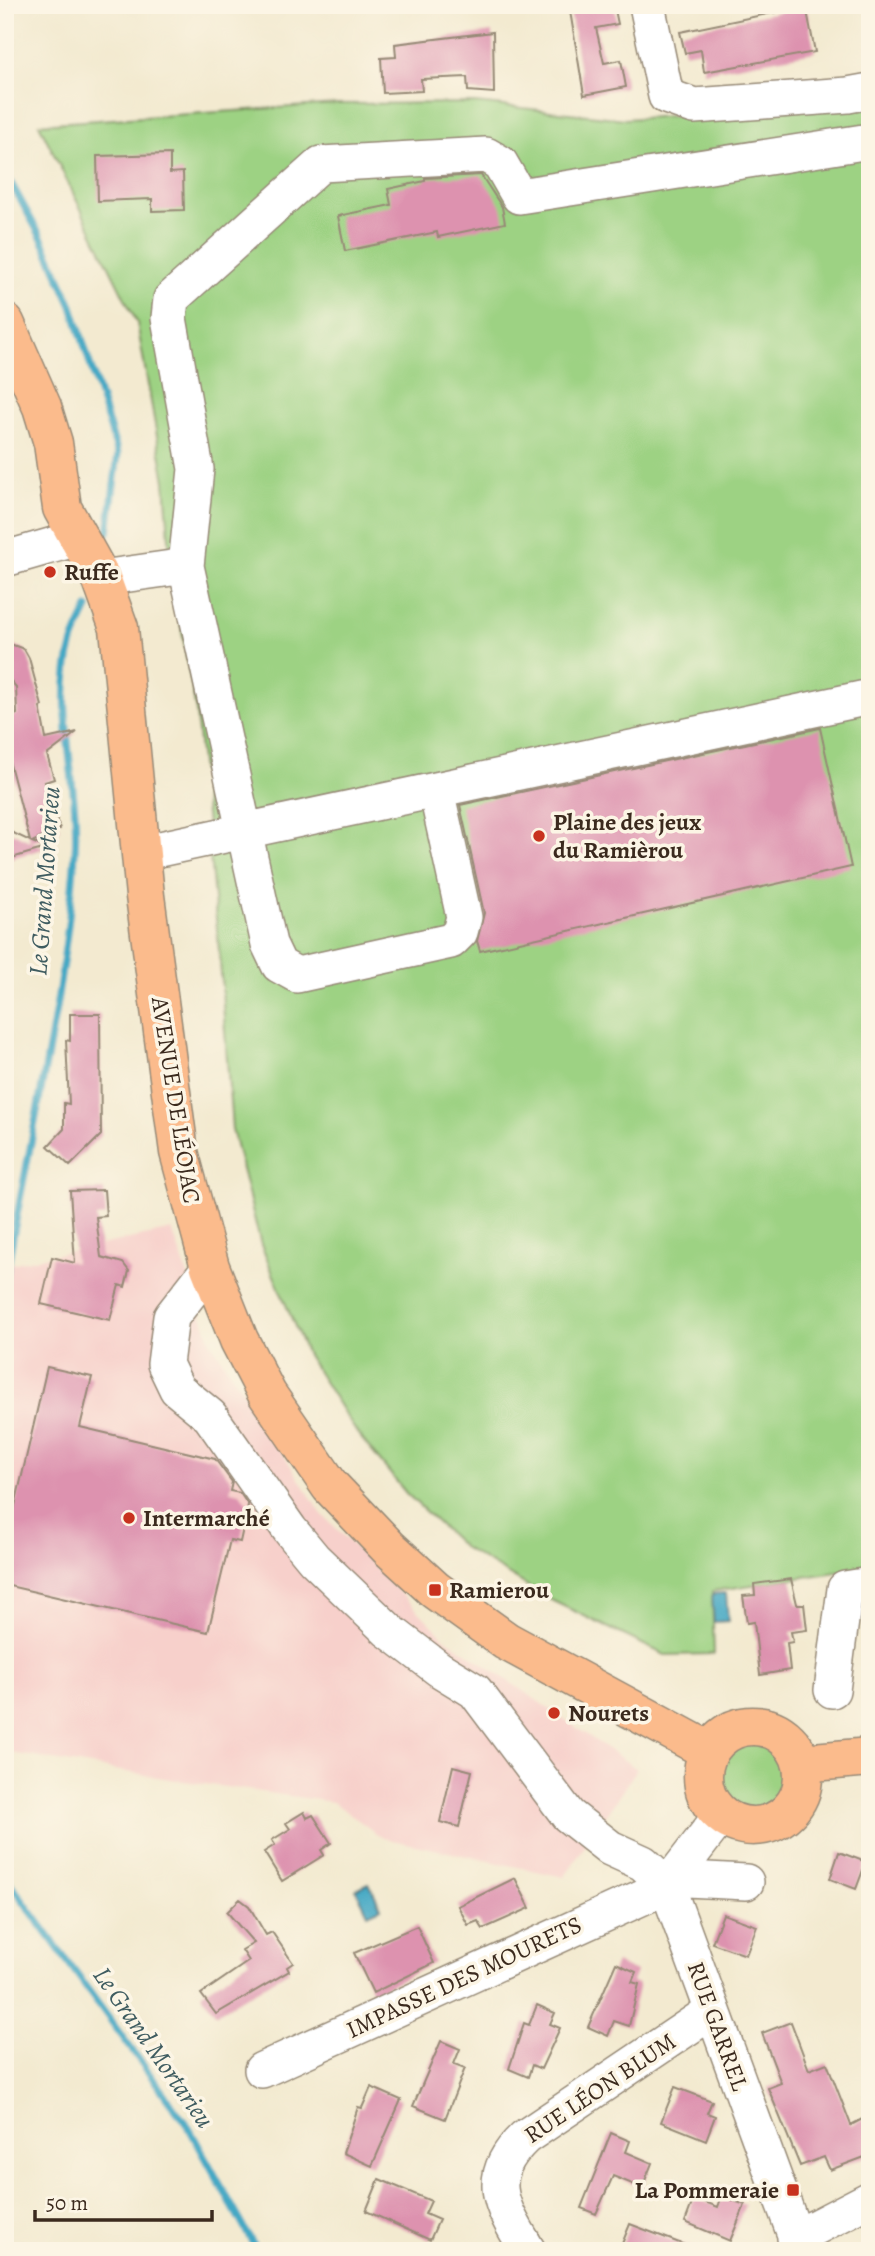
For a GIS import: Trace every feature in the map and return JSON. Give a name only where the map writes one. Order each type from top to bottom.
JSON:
[{"type":"main road","name":"AVENUE DE LÉOJAC","points":[[5,323],[42,407],[53,443],[62,508],[101,578],[118,628],[141,853],[179,1152],[210,1266],[239,1340],[267,1394],[330,1486],[389,1548],[435,1590],[506,1641],[709,1751]]},
{"type":"main road","points":[[760,1726],[787,1738],[802,1763],[804,1779],[800,1795],[792,1809],[765,1826],[748,1826],[733,1822],[719,1813],[709,1800],[703,1784],[709,1751],[731,1731],[760,1726]]},
{"type":"main road","points":[[802,1763],[870,1757]]},
{"type":"street","points":[[647,5],[666,96],[694,106],[848,95],[870,91]]},
{"type":"street","points":[[436,790],[464,917],[460,932],[450,941],[297,975],[279,965],[269,944],[186,566],[196,469],[169,318],[171,299],[321,164],[486,155],[500,163],[519,196],[870,141]]},
{"type":"street","points":[[5,559],[78,538]]},
{"type":"street","points":[[101,578],[186,566]]},
{"type":"street","points":[[141,853],[870,697]]},
{"type":"street","points":[[210,1266],[171,1317],[165,1364],[177,1389],[210,1416],[290,1530],[314,1559],[388,1630],[439,1669],[475,1691],[568,1815],[610,1847],[643,1863],[668,1884]]},
{"type":"street","points":[[832,1690],[845,1589],[870,1585]]},
{"type":"street","points":[[668,1884],[719,1813]]},
{"type":"street","points":[[668,1884],[687,1879],[746,1882]]},
{"type":"street","name":"RUE GARREL","points":[[668,1884],[798,2244]]},
{"type":"street","name":"IMPASSE DES MOURETS","points":[[262,2070],[668,1884]]},
{"type":"street","name":"RUE LÉON BLUM","points":[[528,2251],[500,2204],[500,2178],[509,2153],[525,2137],[712,2011]]},
{"type":"street","points":[[798,2244],[870,2199]]},
{"type":"shaded area","points":[[172,1230],[211,1342],[321,1513],[444,1637],[637,1769],[564,1877],[383,1838],[333,1802],[5,1752],[5,1297],[11,1264]]},
{"type":"green space","name":"Plaine des jeux du Ramièrou","points":[[870,100],[870,1567],[712,1591],[714,1654],[665,1655],[553,1601],[463,1547],[406,1493],[357,1433],[307,1355],[261,1245],[232,1129],[220,961],[196,711],[171,568],[165,481],[137,323],[39,124],[337,104],[475,103],[625,119],[847,105]]},
{"type":"green space","points":[[761,1739],[774,1745],[785,1756],[791,1769],[789,1792],[774,1809],[761,1815],[745,1815],[732,1809],[717,1792],[715,1769],[721,1756],[738,1741]]},
{"type":"water","points":[[726,1593],[728,1621],[714,1622],[712,1594]]},
{"type":"water","points":[[369,1883],[381,1908],[368,1914],[356,1889]]},
{"type":"building","points":[[569,5],[614,5],[618,24],[596,28],[604,63],[621,60],[626,87],[584,95]]},
{"type":"building","points":[[806,6],[815,52],[704,72],[701,50],[685,53],[680,32]]},
{"type":"building","points":[[493,32],[494,93],[468,91],[467,77],[421,79],[422,91],[383,93],[381,58],[396,57],[395,44]]},
{"type":"building","points":[[170,154],[170,173],[183,172],[184,210],[152,211],[152,199],[98,201],[97,156]]},
{"type":"building","points":[[481,175],[502,207],[505,223],[438,237],[437,232],[345,251],[338,216],[391,205],[388,189],[425,181],[425,178]]},
{"type":"building","points":[[5,642],[24,649],[29,658],[42,706],[40,707],[46,739],[77,732],[47,755],[54,779],[45,782],[60,829],[32,842],[46,848],[5,860],[5,829],[30,841],[7,753],[13,749],[5,719],[17,714],[16,687],[5,674]]},
{"type":"building","points":[[820,728],[851,867],[480,951],[477,941],[484,913],[460,805]]},
{"type":"building","points":[[70,1014],[100,1014],[101,1135],[70,1166],[48,1146],[64,1129],[64,1103],[69,1104],[66,1040],[70,1041]]},
{"type":"building","points":[[104,1190],[106,1216],[96,1217],[101,1257],[123,1263],[129,1271],[125,1287],[119,1285],[110,1320],[41,1304],[52,1257],[75,1263],[70,1191]]},
{"type":"building","name":"Intermarché","points":[[47,1367],[92,1377],[80,1427],[215,1459],[232,1482],[230,1491],[240,1493],[248,1505],[240,1542],[230,1540],[208,1632],[5,1585],[5,1549]]},
{"type":"building","points":[[791,1579],[797,1604],[804,1604],[807,1630],[791,1632],[793,1642],[787,1643],[790,1670],[760,1675],[754,1622],[747,1623],[743,1596],[755,1595],[754,1584]]},
{"type":"building","points":[[453,1766],[472,1771],[459,1827],[440,1822]]},
{"type":"building","points":[[304,1812],[307,1818],[313,1815],[331,1843],[321,1850],[324,1855],[282,1881],[264,1852],[275,1845],[272,1840],[290,1829],[286,1823]]},
{"type":"building","points":[[839,1852],[866,1862],[856,1889],[830,1879]]},
{"type":"building","points":[[515,1878],[530,1908],[483,1929],[478,1921],[468,1925],[458,1906]]},
{"type":"building","points":[[240,1899],[249,1906],[266,1935],[272,1932],[293,1963],[287,1967],[289,1971],[216,2014],[201,1994],[249,1961],[242,1950],[254,1943],[227,1912]]},
{"type":"building","points":[[723,1914],[757,1926],[746,1955],[712,1943]]},
{"type":"building","points":[[417,1926],[434,1963],[373,1993],[354,1953]]},
{"type":"building","points":[[616,1963],[636,1972],[632,1982],[639,1984],[629,2026],[614,2021],[608,2036],[588,2027]]},
{"type":"building","points":[[537,2005],[555,2013],[550,2024],[560,2028],[541,2069],[532,2065],[528,2077],[509,2069],[524,2023],[529,2025]]},
{"type":"building","points":[[791,2022],[809,2070],[827,2063],[851,2125],[870,2115],[870,2155],[830,2170],[824,2157],[800,2166],[768,2088],[781,2083],[762,2033]]},
{"type":"building","points":[[441,2041],[460,2049],[454,2064],[465,2068],[445,2119],[413,2106]]},
{"type":"building","points":[[371,2087],[401,2100],[372,2166],[343,2153],[358,2107],[362,2108]]},
{"type":"building","points":[[675,2087],[712,2101],[707,2113],[715,2116],[706,2140],[661,2122]]},
{"type":"building","points":[[611,2133],[630,2141],[626,2152],[652,2163],[642,2188],[613,2176],[596,2214],[581,2208]]},
{"type":"building","points":[[379,2179],[431,2201],[425,2214],[439,2220],[430,2240],[366,2211]]},
{"type":"building","points":[[722,2196],[745,2205],[730,2241],[685,2222],[694,2198],[718,2207]]},
{"type":"building","points":[[630,2224],[695,2249],[695,2251],[619,2251]]},
{"type":"waterway","name":"Le Grand Mortarieu","points":[[5,172],[42,239],[72,306],[118,454],[108,532]]},
{"type":"waterway","name":"Le Grand Mortarieu","points":[[5,1282],[55,1015],[70,907],[76,827],[66,693],[73,642],[88,608]]},
{"type":"waterway","name":"Le Grand Mortarieu","points":[[5,1876],[189,2128],[257,2251]]},
{"type":"place","name":"Ruffe","points":[[50,572]]},
{"type":"place","name":"Plaine des jeux du Ramièrou","points":[[539,836]]},
{"type":"place","name":"Intermarché","points":[[129,1518]]},
{"type":"place","name":"Ramierou","points":[[435,1590]]},
{"type":"place","name":"Nourets","points":[[554,1713]]},
{"type":"place","name":"La Pommeraie","points":[[793,2190]]}]
